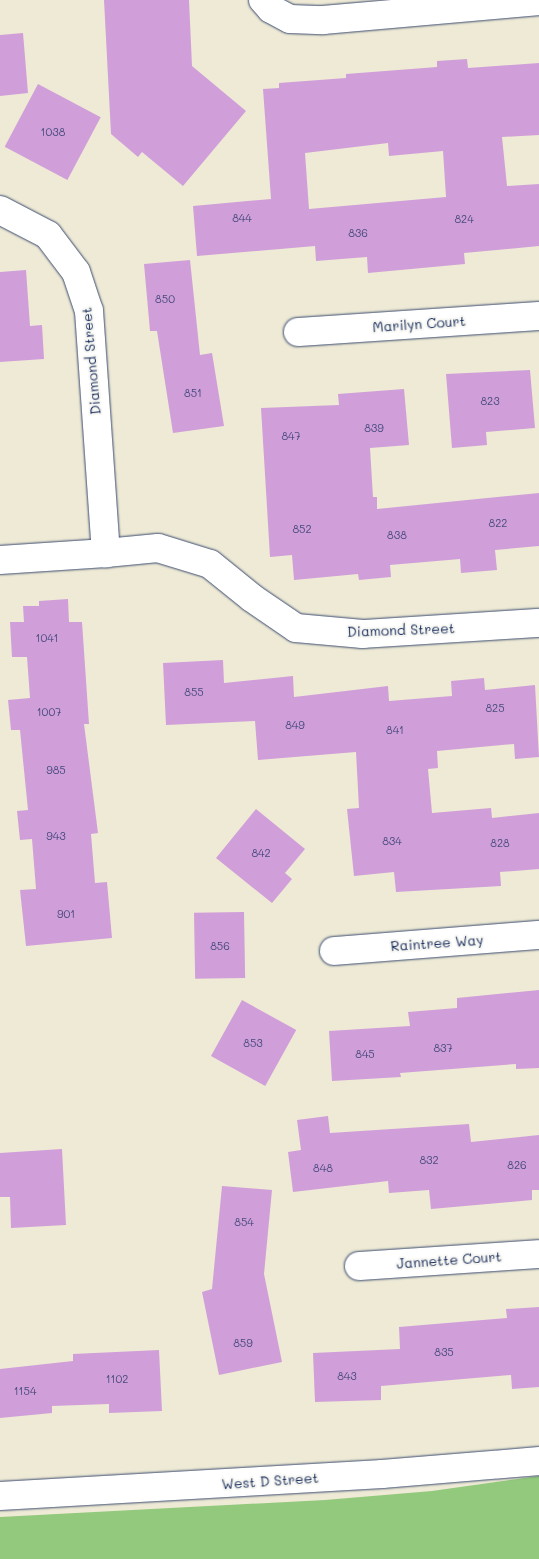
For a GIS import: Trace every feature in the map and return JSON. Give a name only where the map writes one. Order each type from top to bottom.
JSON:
[{"type":"street","points":[[263,0],[271,9],[290,19],[323,20],[539,1]]},
{"type":"street","name":"Diamond Street","points":[[0,210],[48,235],[76,272],[89,311],[106,553]]},
{"type":"street","name":"Marilyn Court","points":[[298,332],[539,316]]},
{"type":"street","name":"Diamond Street","points":[[0,560],[158,548],[210,564],[252,598],[296,628],[363,634],[539,623]]},
{"type":"street","name":"Raintree Way","points":[[334,951],[539,936]]},
{"type":"street","name":"Jannette Court","points":[[359,1266],[539,1254]]},
{"type":"street","name":"West D Street","points":[[0,1496],[344,1476],[539,1461]]},
{"type":"green space","points":[[539,1476],[539,1559],[0,1559],[0,1517],[325,1500],[432,1491]]},
{"type":"building","points":[[104,0],[189,0],[192,66],[246,111],[183,186],[142,152],[138,157],[111,134]]},
{"type":"building","points":[[23,33],[28,93],[0,96],[0,35]]},
{"type":"building","points":[[467,59],[468,68],[539,63],[539,135],[502,137],[507,186],[539,184],[539,246],[464,253],[465,264],[368,273],[367,257],[316,261],[315,246],[197,256],[193,206],[271,199],[263,89],[279,88],[279,83],[346,78],[346,74],[437,67],[437,61]],"holes":[[[388,143],[389,156],[443,151],[446,197],[309,209],[305,153]]]},
{"type":"building","points":[[38,84],[101,117],[67,180],[5,147]]},
{"type":"building","points":[[190,260],[200,355],[212,353],[224,426],[173,433],[157,331],[150,331],[144,264]]},
{"type":"building","points":[[26,270],[30,326],[42,325],[44,359],[0,362],[0,272]]},
{"type":"building","points":[[530,370],[535,428],[486,432],[487,445],[452,448],[446,374]]},
{"type":"building","points":[[404,389],[409,445],[370,448],[373,497],[377,497],[377,509],[539,493],[539,546],[495,550],[497,570],[461,573],[460,559],[390,565],[391,577],[359,580],[358,574],[294,580],[292,555],[270,557],[261,408],[339,405],[338,394]]},
{"type":"building","points":[[68,599],[69,622],[82,622],[89,724],[84,724],[98,833],[91,834],[95,883],[107,882],[112,938],[26,946],[20,890],[36,889],[32,839],[20,840],[17,811],[28,810],[20,730],[11,730],[8,700],[30,698],[27,657],[12,657],[10,622],[24,622],[23,606],[39,606],[39,601]]},
{"type":"building","points":[[223,660],[224,683],[293,676],[294,697],[388,686],[389,701],[452,696],[451,681],[484,678],[485,690],[535,685],[539,757],[515,759],[514,744],[437,751],[438,768],[428,769],[432,813],[491,808],[492,818],[539,813],[539,869],[500,872],[501,886],[396,892],[394,872],[354,876],[347,809],[359,808],[356,752],[258,760],[255,721],[166,725],[163,663]]},
{"type":"building","points":[[256,809],[305,849],[285,873],[292,879],[272,903],[216,858]]},
{"type":"building","points":[[244,912],[245,978],[195,979],[194,913]]},
{"type":"building","points":[[539,990],[539,1068],[516,1069],[516,1064],[400,1073],[401,1077],[332,1081],[329,1031],[410,1026],[408,1012],[457,1008],[457,998]]},
{"type":"building","points":[[242,1000],[296,1030],[265,1086],[211,1056]]},
{"type":"building","points":[[328,1116],[330,1133],[469,1124],[471,1142],[539,1135],[539,1190],[532,1190],[532,1200],[431,1209],[429,1190],[389,1193],[388,1181],[293,1192],[288,1152],[301,1150],[297,1120]]},
{"type":"building","points":[[62,1149],[66,1225],[11,1228],[10,1197],[0,1197],[0,1153]]},
{"type":"building","points":[[222,1186],[272,1190],[264,1274],[282,1362],[219,1375],[202,1292],[212,1289]]},
{"type":"building","points":[[539,1307],[539,1387],[512,1389],[511,1375],[381,1386],[381,1400],[315,1402],[313,1353],[400,1349],[399,1327],[507,1318],[506,1309]]},
{"type":"building","points":[[159,1350],[162,1411],[109,1413],[109,1404],[52,1406],[52,1413],[0,1418],[0,1369],[73,1361],[73,1354]]}]
